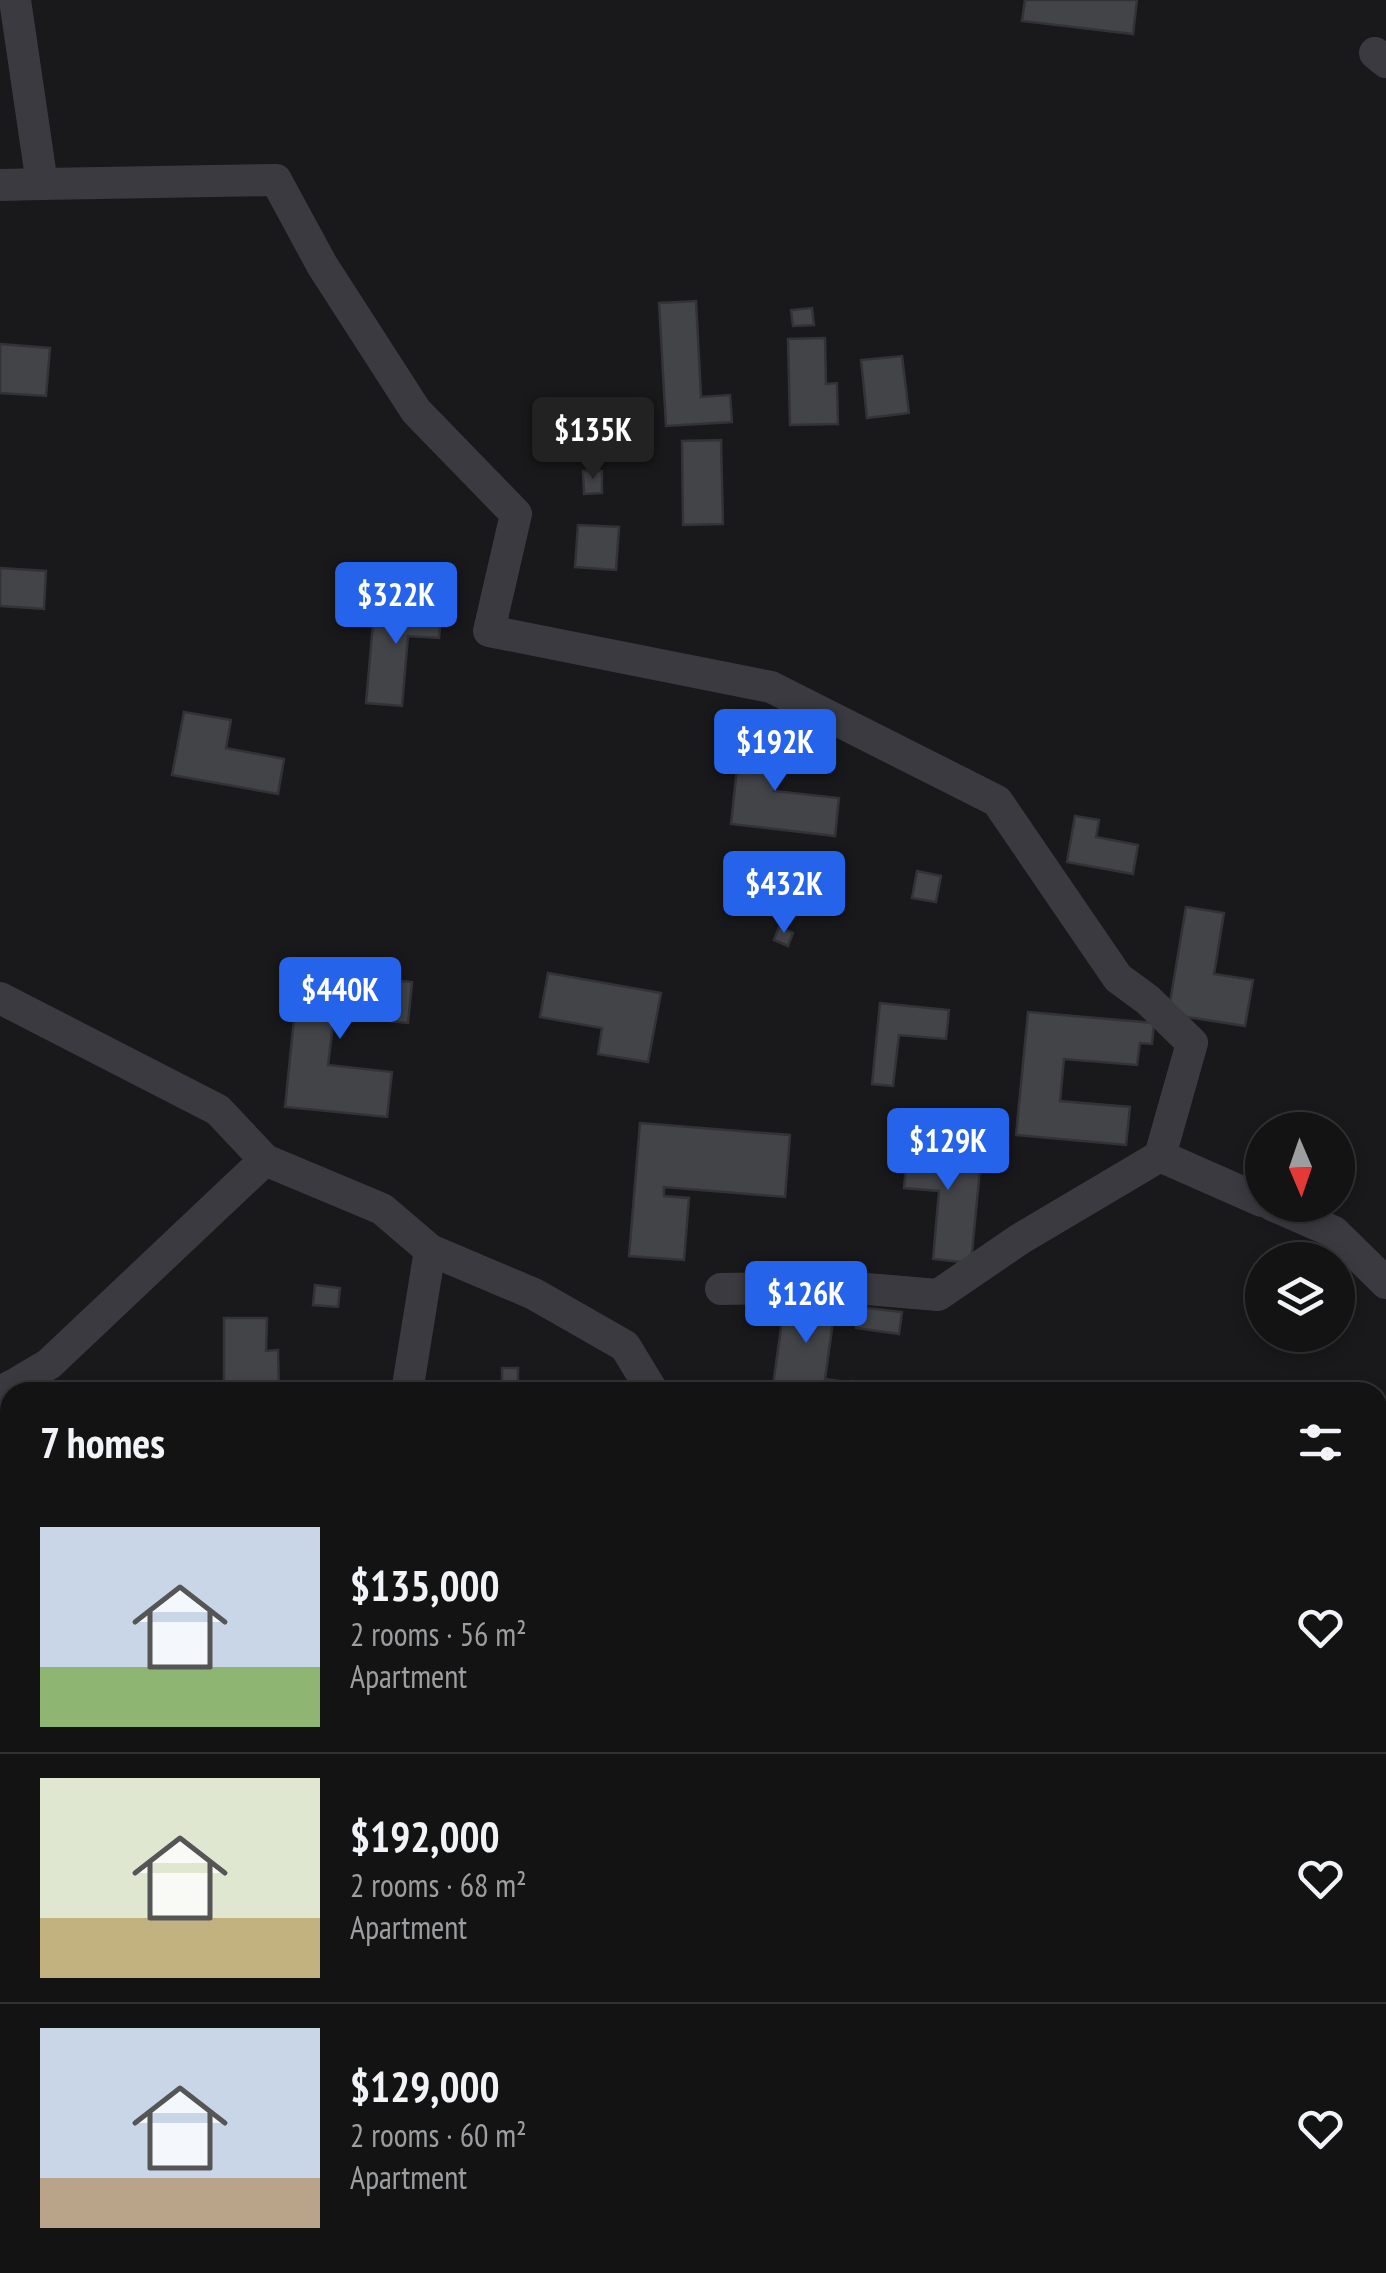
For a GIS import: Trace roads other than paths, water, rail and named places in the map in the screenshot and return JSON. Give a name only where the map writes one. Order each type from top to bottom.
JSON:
[{"type":"street","points":[[15,0],[42,184]]},
{"type":"street","points":[[0,185],[276,180],[322,265],[416,411],[516,514],[489,631],[771,687],[997,801],[1118,978],[1148,1000],[1192,1043],[1160,1156],[1020,1239],[938,1295],[843,1288],[721,1289]]},
{"type":"street","points":[[0,998],[218,1110],[264,1160],[382,1209],[430,1250],[534,1294],[624,1346],[647,1382]]},
{"type":"street","points":[[1160,1156],[1245,1194]]},
{"type":"street","points":[[18,1382],[49,1364],[264,1160]]},
{"type":"street","points":[[1311,1222],[1334,1232],[1386,1284]]},
{"type":"street","points":[[409,1382],[430,1250]]}]
